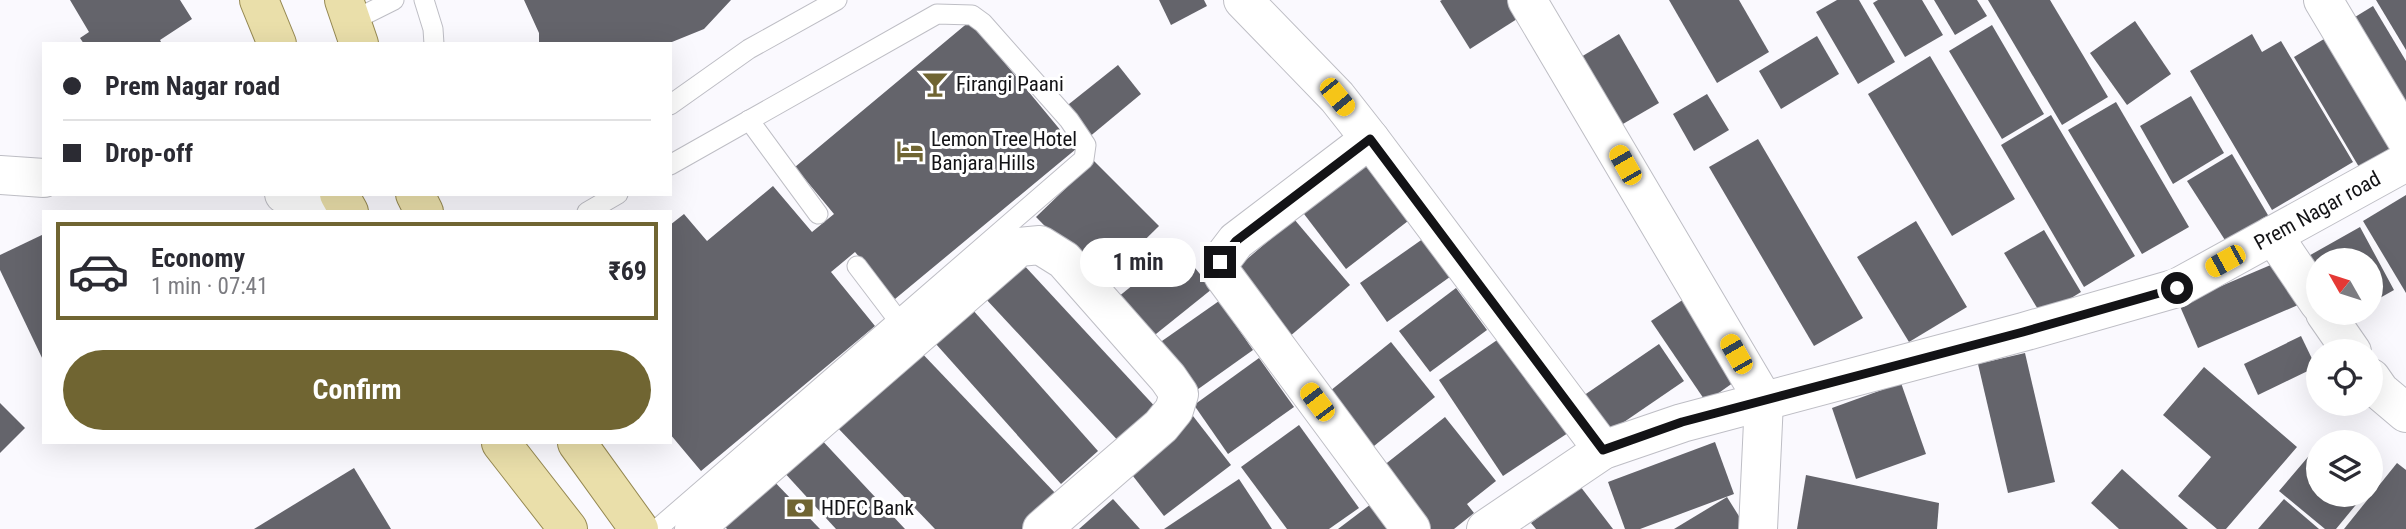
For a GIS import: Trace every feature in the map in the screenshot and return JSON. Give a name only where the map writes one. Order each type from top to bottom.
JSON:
[{"type":"main road","points":[[259,0],[276,42]]},
{"type":"main road","points":[[502,444],[568,529]]},
{"type":"main road","points":[[578,444],[639,529]]},
{"type":"street","points":[[1243,0],[1337,97],[1603,450]]},
{"type":"street","points":[[1527,0],[1764,401],[1758,529]]},
{"type":"street","points":[[2326,1],[2406,139]]},
{"type":"street","points":[[1370,139],[1236,241],[1220,262],[1223,275],[1411,529]]},
{"type":"street","name":"Prem Nagar road","points":[[1486,529],[1603,450],[1682,422],[2023,332],[2177,288],[2406,162]]},
{"type":"street","points":[[0,175],[42,178]]},
{"type":"street","points":[[301,196],[343,201]]},
{"type":"street","points":[[2273,235],[2306,284]]},
{"type":"street","points":[[694,529],[1018,247],[1040,245],[1063,260],[1168,378],[1179,394],[1174,410],[1161,426],[1042,529]]},
{"type":"street","points":[[2383,393],[2406,412]]},
{"type":"lane","points":[[352,22],[394,0]]},
{"type":"lane","points":[[424,0],[433,29],[434,42]]},
{"type":"lane","points":[[672,104],[749,49],[837,0]]},
{"type":"lane","points":[[657,529],[1084,159],[1086,145],[1077,129],[983,23],[972,16],[937,14],[672,164]]},
{"type":"lane","points":[[749,120],[818,214]]},
{"type":"lane","points":[[590,210],[615,196]]},
{"type":"lane","points":[[857,266],[898,320]]},
{"type":"building","points":[[70,0],[180,0],[192,19],[160,40],[161,42],[83,42],[80,38],[89,32]]},
{"type":"building","points":[[524,0],[731,0],[704,29],[672,42],[539,42],[539,33]]},
{"type":"building","points":[[1159,0],[1204,0],[1207,6],[1171,25]]},
{"type":"building","points":[[1520,0],[1528,12],[1470,49],[1440,1]]},
{"type":"building","points":[[1669,0],[1739,0],[1769,52],[1717,83]]},
{"type":"building","points":[[1837,0],[1859,0],[1895,62],[1858,84],[1816,12]]},
{"type":"building","points":[[1878,0],[1922,0],[1943,35],[1905,57],[1873,3]]},
{"type":"building","points":[[1934,0],[1977,0],[1987,16],[1955,35]]},
{"type":"building","points":[[1988,0],[2050,0],[2108,97],[2062,125]]},
{"type":"building","points":[[2376,0],[2406,0],[2406,50]]},
{"type":"building","points":[[2373,6],[2406,61],[2406,134],[2342,25]]},
{"type":"building","points":[[970,21],[1076,149],[895,299],[855,252],[831,272],[875,326],[701,471],[672,436],[672,223],[684,214],[707,241],[773,186],[812,232],[834,214],[795,167]]},
{"type":"building","points":[[2135,21],[2171,74],[2127,105],[2090,53]]},
{"type":"building","points":[[1992,25],[2044,114],[2002,139],[1949,51]]},
{"type":"building","points":[[2339,30],[2404,140],[2359,167],[2294,57]]},
{"type":"building","points":[[1619,34],[1659,103],[1616,128],[1576,60]]},
{"type":"building","points":[[2252,34],[2262,52],[2281,41],[2353,162],[2272,210],[2190,71]]},
{"type":"building","points":[[1817,36],[1839,74],[1781,109],[1759,71]]},
{"type":"building","points":[[1930,56],[2015,199],[1952,236],[1868,94]]},
{"type":"building","points":[[1118,65],[1141,94],[1088,138],[1064,108]]},
{"type":"building","points":[[1707,94],[1729,130],[1694,151],[1673,114]]},
{"type":"building","points":[[2191,96],[2224,153],[2173,184],[2140,126]]},
{"type":"building","points":[[2116,102],[2189,227],[2142,254],[2068,130]]},
{"type":"building","points":[[2051,115],[2135,256],[2084,287],[2001,145]]},
{"type":"building","points":[[1758,139],[1863,318],[1814,346],[1709,167]]},
{"type":"building","points":[[2232,154],[2275,227],[2232,251],[2187,181]]},
{"type":"building","points":[[1094,161],[1159,226],[1101,283],[1036,217]]},
{"type":"building","points":[[1363,162],[1408,221],[1346,269],[1301,210]]},
{"type":"building","points":[[2406,195],[2406,293],[2384,256],[2384,248],[2379,248],[2363,221]]},
{"type":"building","points":[[1294,219],[1350,285],[1289,337],[1233,271]]},
{"type":"building","points":[[1916,221],[1967,307],[1909,342],[1857,257]]},
{"type":"building","points":[[2360,227],[2371,248],[2323,248]]},
{"type":"building","points":[[2044,230],[2081,292],[2042,316],[2004,253]]},
{"type":"building","points":[[42,235],[42,358],[0,270],[0,255]]},
{"type":"building","points":[[1427,236],[1454,274],[1387,322],[1360,283]]},
{"type":"building","points":[[1179,248],[1212,289],[1151,338],[1118,297]]},
{"type":"building","points":[[2280,261],[2298,305],[2198,348],[2179,304]]},
{"type":"building","points":[[1022,263],[1160,412],[1123,446],[985,298]]},
{"type":"building","points":[[2384,271],[2394,290],[2384,296]]},
{"type":"building","points":[[1456,288],[1487,330],[1430,372],[1399,331]]},
{"type":"building","points":[[1690,295],[1744,375],[1706,402],[1651,321]]},
{"type":"building","points":[[964,300],[1098,451],[1061,484],[927,334]]},
{"type":"building","points":[[1219,301],[1253,350],[1187,397],[1152,348]]},
{"type":"building","points":[[1503,336],[1568,433],[1503,476],[1439,380]]},
{"type":"building","points":[[2301,336],[2306,346],[2306,372],[2258,395],[2244,364]]},
{"type":"building","points":[[1391,342],[1435,397],[1369,450],[1325,395]]},
{"type":"building","points":[[1659,344],[1684,381],[1605,435],[1580,398]]},
{"type":"building","points":[[917,348],[1057,495],[1022,529],[935,529],[835,425]]},
{"type":"building","points":[[2025,353],[2055,482],[2008,493],[1978,364]]},
{"type":"building","points":[[1259,358],[1294,407],[1228,454],[1194,405]]},
{"type":"building","points":[[2204,367],[2297,447],[2226,529],[2217,529],[2178,496],[2211,457],[2163,415]]},
{"type":"building","points":[[1901,383],[1926,454],[1856,479],[1832,408]]},
{"type":"building","points":[[0,403],[25,428],[0,453]]},
{"type":"building","points":[[1193,416],[1231,465],[1164,516],[1126,467]]},
{"type":"building","points":[[1445,417],[1496,481],[1467,504],[1474,513],[1454,529],[1425,529],[1378,470]]},
{"type":"building","points":[[1299,425],[1359,508],[1329,529],[1287,529],[1241,467]]},
{"type":"building","points":[[818,436],[905,529],[836,529],[782,470]]},
{"type":"building","points":[[1715,442],[1734,494],[1640,529],[1625,529],[1608,482]]},
{"type":"building","points":[[2306,459],[2306,507],[2354,507],[2336,529],[2325,529],[2279,491]]},
{"type":"building","points":[[2397,463],[2406,470],[2406,529],[2344,529],[2362,507],[2383,507],[2383,480]]},
{"type":"building","points":[[354,468],[391,529],[254,529]]},
{"type":"building","points":[[2122,469],[2188,529],[2119,529],[2091,503]]},
{"type":"building","points":[[767,474],[820,529],[727,529],[719,520]]},
{"type":"building","points":[[1806,475],[1939,503],[1937,529],[1797,529]]},
{"type":"building","points":[[1239,479],[1272,529],[1164,529]]},
{"type":"building","points":[[1580,486],[1613,529],[1536,529],[1531,523]]},
{"type":"building","points":[[1727,497],[1747,529],[1674,529]]},
{"type":"building","points":[[1113,499],[1140,529],[1079,529]]},
{"type":"building","points":[[2284,499],[2319,529],[2258,529]]},
{"type":"building","points":[[1375,501],[1397,529],[1338,529]]},
{"type":"place","name":"Firangi Paani","points":[[935,84]]},
{"type":"place","name":"Lemon Tree Hotel Banjara Hills","points":[[910,151]]},
{"type":"place","name":"HDFC Bank","points":[[800,508]]},
{"type":"route","points":[[1220,262],[1236,241],[1370,139],[1603,450],[1682,422],[2023,332],[2177,288]]}]
